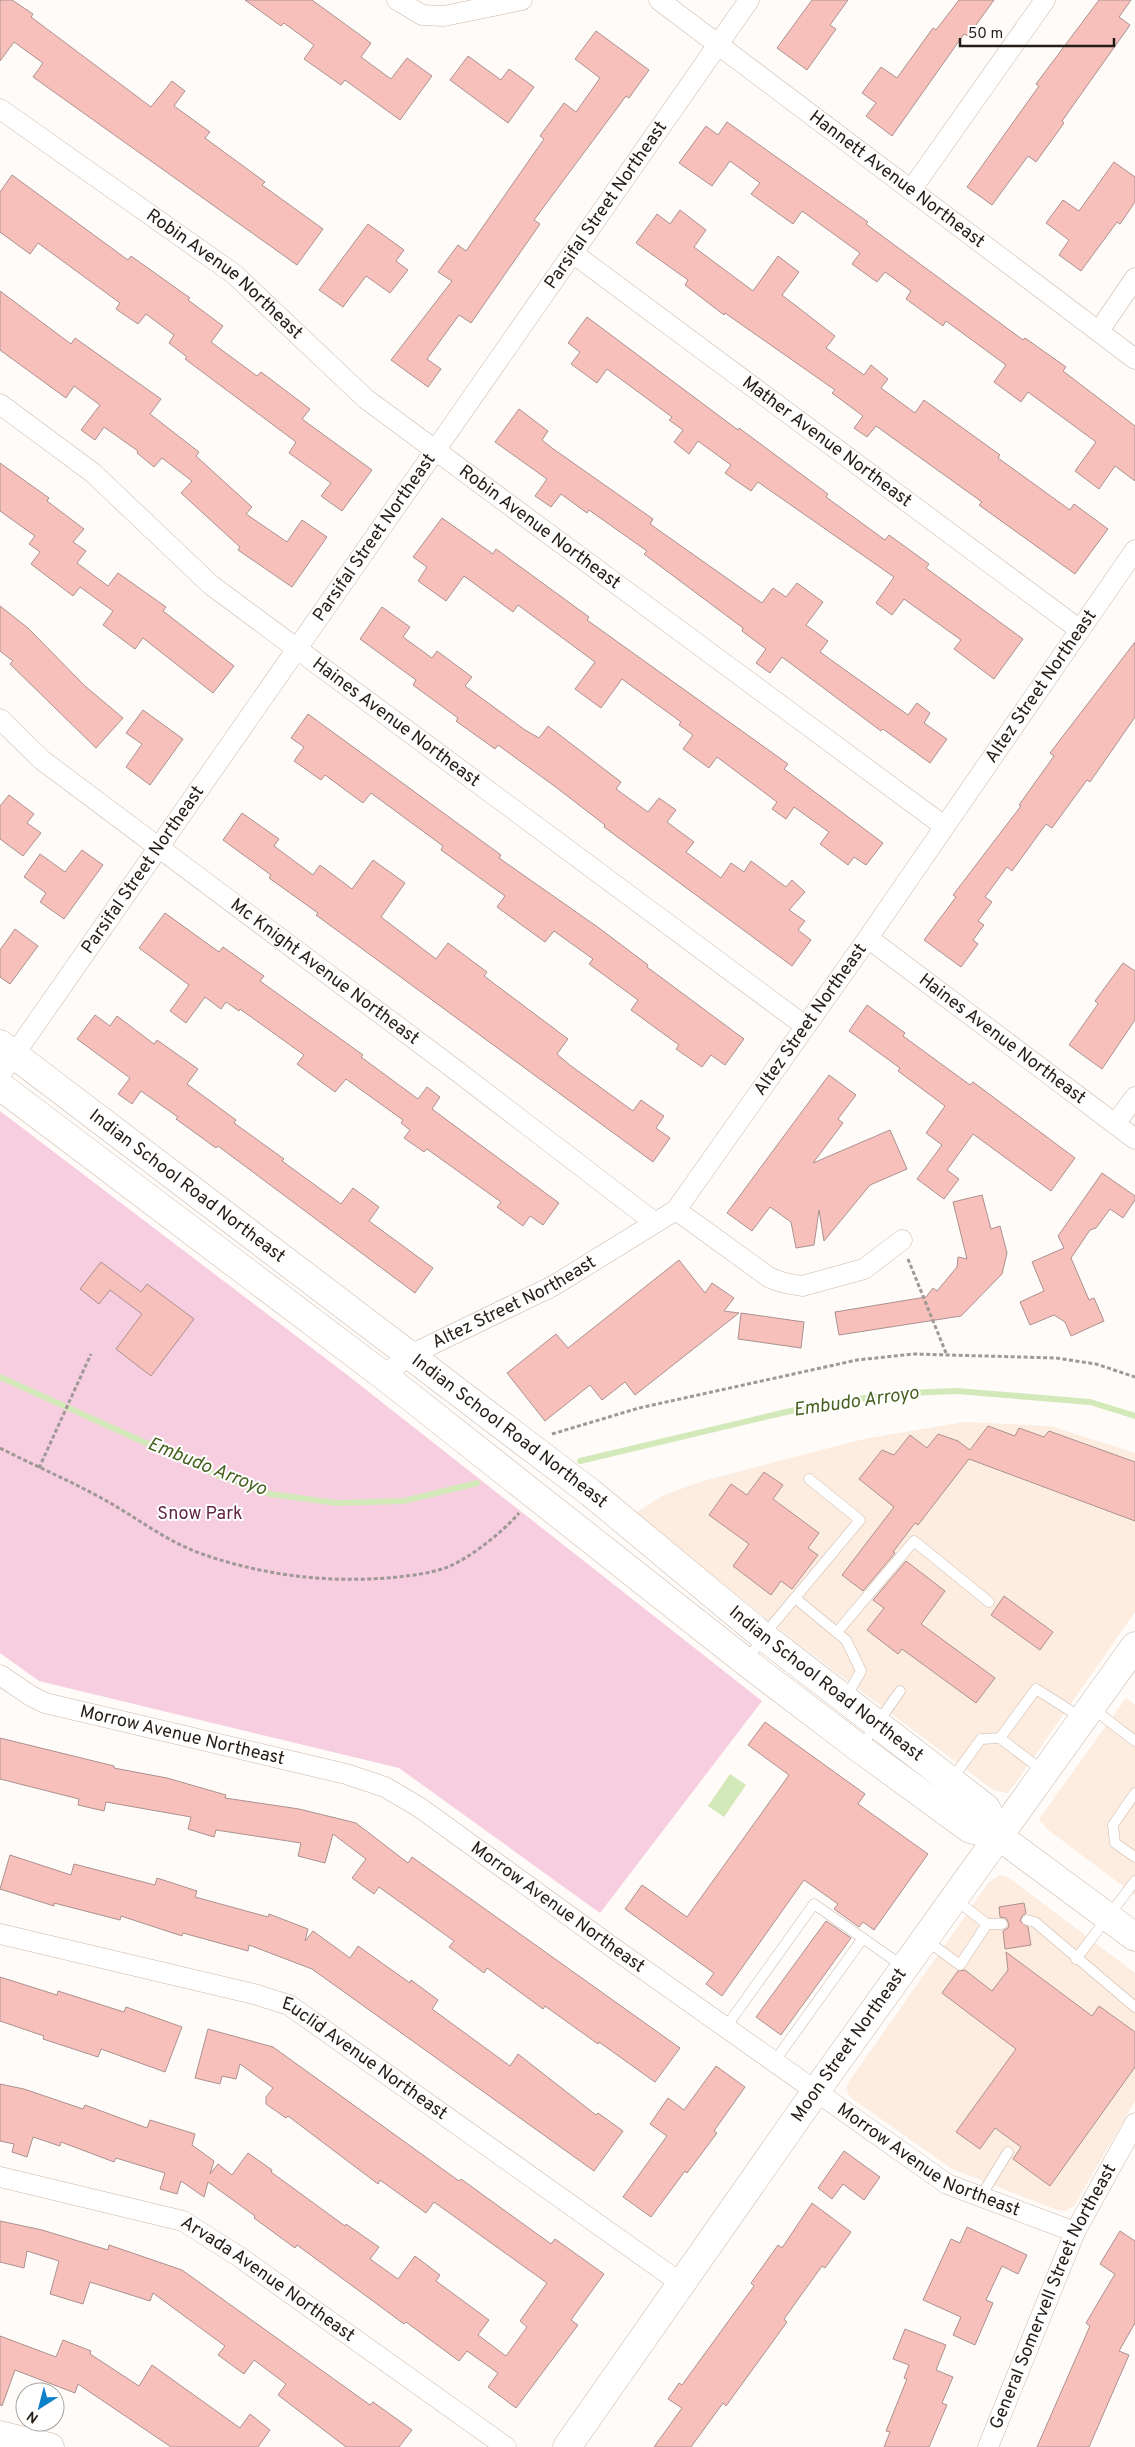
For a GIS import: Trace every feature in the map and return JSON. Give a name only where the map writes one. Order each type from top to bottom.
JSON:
[{"type":"street","points":[[397,0],[422,15],[444,16],[522,0]]},
{"type":"street","name":"Hannett Avenue Northeast","points":[[659,0],[1135,359]]},
{"type":"street","name":"Parsifal Street Northeast","points":[[5,1058],[159,846],[435,449],[574,254],[749,0]]},
{"type":"street","points":[[910,190],[1045,0]]},
{"type":"street","name":"Robin Avenue Northeast","points":[[0,108],[234,274],[366,399],[944,826]]},
{"type":"street","name":"Mather Avenue Northeast","points":[[574,254],[1080,630]]},
{"type":"street","points":[[1099,331],[1135,278]]},
{"type":"street","name":"Haines Avenue Northeast","points":[[0,404],[93,473],[211,586],[805,1026]]},
{"type":"street","name":"Altez Street Northeast","points":[[384,1376],[408,1356],[553,1286],[676,1210],[868,938],[1135,550]]},
{"type":"street","name":"Mc Knight Avenue Northeast","points":[[0,719],[42,760],[159,846],[654,1222]]},
{"type":"street","name":"Haines Avenue Northeast","points":[[868,938],[1135,1139]]},
{"type":"street","name":"Indian School Road Northeast","points":[[5,1058],[591,1493],[764,1636],[986,1808],[1000,1837]]},
{"type":"street","name":"Indian School Road Northeast","points":[[0,1086],[384,1376],[746,1662],[859,1748],[970,1829],[1000,1837],[1135,1937]]},
{"type":"street","points":[[1116,1124],[1135,1097]]},
{"type":"street","points":[[676,1210],[770,1278],[785,1284],[802,1286],[864,1269],[902,1240]]},
{"type":"street","name":"Moon Street Northeast","points":[[567,2447],[816,2091],[1000,1837],[1135,1646]]},
{"type":"street","name":"Morrow Avenue Northeast","points":[[0,1675],[31,1696],[46,1703],[346,1774],[385,1787],[419,1807],[947,2184],[1075,2232]]},
{"type":"street","name":"Euclid Avenue Northeast","points":[[0,1934],[254,1994],[290,2005],[682,2284]]},
{"type":"street","name":"General Somervell Street Northeast","points":[[988,2447],[1075,2232],[1135,2123]]},
{"type":"street","name":"Arvada Avenue Northeast","points":[[0,2177],[183,2221],[238,2256],[506,2447]]},
{"type":"street","points":[[0,2435],[50,2447]]},
{"type":"lane","points":[[746,1662],[764,1636],[860,1520],[809,1479]]},
{"type":"lane","points":[[837,1632],[914,1541],[989,1602]]},
{"type":"lane","points":[[795,1598],[846,1640],[862,1672],[846,1698]]},
{"type":"lane","points":[[1000,1738],[1036,1689],[1087,1713],[1135,1741]]},
{"type":"lane","points":[[859,1748],[900,1691]]},
{"type":"lane","points":[[951,1780],[982,1739],[1000,1738],[1045,1773]]},
{"type":"lane","points":[[1135,1793],[1113,1824],[1115,1843],[1135,1858]]},
{"type":"lane","points":[[1076,1959],[1135,1881]]},
{"type":"lane","points":[[954,1899],[988,1924],[1002,1924]]},
{"type":"lane","points":[[726,2027],[814,1904],[905,1968]]},
{"type":"lane","points":[[1027,1920],[1034,1922],[1135,2007]]},
{"type":"lane","points":[[925,1940],[960,1965],[988,1924]]},
{"type":"lane","points":[[774,2062],[863,1938]]},
{"type":"lane","points":[[981,2196],[1008,2152]]},
{"type":"path","points":[[902,1240],[918,1286],[946,1353]]},
{"type":"path","points":[[39,1468],[92,1354]]},
{"type":"shaded area","points":[[964,1422],[1050,1426],[1135,1453],[1135,1612],[1007,1793],[993,1790],[793,1640],[635,1513],[664,1495],[703,1481],[864,1439]]},
{"type":"shaded area","points":[[1126,1698],[1135,1705],[1135,1895],[1047,1829],[1039,1819]]},
{"type":"shaded area","points":[[730,1774],[746,1785],[724,1817],[708,1806]]},
{"type":"shaded area","points":[[1000,1875],[1008,1877],[1135,1973],[1135,2101],[1074,2206],[1065,2211],[1057,2210],[952,2169],[850,2097],[846,2089],[848,2083],[989,1882]]},
{"type":"green space","name":"Snow Park","points":[[0,1111],[346,1374],[762,1701],[600,1913],[399,1768],[39,1681],[0,1653]]},
{"type":"building","points":[[0,0],[12,0],[33,14],[31,17],[151,107],[172,81],[185,91],[174,106],[210,132],[205,138],[265,182],[262,185],[323,229],[297,265],[33,77],[43,63],[14,42],[0,61]]},
{"type":"building","points":[[245,0],[312,0],[371,43],[361,57],[391,79],[407,58],[432,76],[400,120],[345,80],[341,85],[304,59],[314,45],[284,23],[281,26]]},
{"type":"building","points":[[812,0],[848,0],[830,25],[836,29],[807,70],[777,48]]},
{"type":"building","points":[[959,0],[994,0],[968,36],[964,34],[892,136],[866,116],[876,103],[862,93],[881,67],[897,78],[933,28],[936,30]]},
{"type":"building","points":[[1099,0],[1131,0],[1119,17],[1130,25],[1062,121],[1064,123],[1036,162],[1028,156],[992,205],[967,187],[1039,86],[1036,84]]},
{"type":"building","points":[[596,31],[649,70],[629,98],[626,96],[534,220],[540,224],[471,323],[459,315],[427,359],[441,369],[428,387],[391,360],[452,281],[438,272],[458,245],[466,251],[544,139],[540,136],[564,103],[576,112],[600,78],[575,59]]},
{"type":"building","points":[[468,56],[501,80],[509,69],[534,87],[508,123],[450,80]]},
{"type":"building","points":[[727,122],[868,222],[866,224],[1023,340],[1025,338],[1066,367],[1063,371],[1135,426],[1135,481],[1115,466],[1099,489],[1075,471],[1096,442],[1028,392],[1021,402],[994,382],[1006,365],[946,321],[943,326],[906,299],[911,291],[885,272],[877,282],[852,264],[860,253],[802,211],[793,224],[751,194],[760,183],[730,161],[712,186],[679,163],[706,126],[718,135]]},
{"type":"building","points":[[1114,162],[1135,177],[1135,202],[1120,224],[1117,222],[1081,271],[1059,255],[1069,240],[1046,223],[1063,200],[1079,211]]},
{"type":"building","points":[[12,175],[128,260],[131,256],[190,298],[188,300],[223,326],[211,342],[257,376],[261,372],[310,409],[302,419],[372,470],[342,511],[321,496],[331,483],[289,453],[296,442],[185,359],[187,357],[169,343],[174,335],[146,314],[138,324],[116,309],[120,303],[38,243],[30,254],[0,232],[0,192]]},
{"type":"building","points":[[680,210],[706,230],[694,247],[753,291],[778,256],[799,272],[782,295],[835,336],[826,348],[864,375],[871,365],[888,379],[881,388],[915,413],[924,400],[1000,455],[998,458],[1070,510],[1074,504],[1108,529],[1075,574],[979,505],[982,502],[876,426],[867,437],[854,428],[863,416],[832,393],[835,390],[725,313],[724,315],[685,285],[688,280],[636,243],[657,214],[670,224]]},
{"type":"building","points":[[368,224],[404,250],[396,261],[408,270],[390,293],[366,276],[343,307],[319,290]]},
{"type":"building","points":[[0,291],[71,344],[75,338],[161,399],[150,414],[199,452],[196,456],[252,507],[246,514],[287,542],[302,520],[327,537],[292,587],[238,550],[240,547],[181,493],[192,481],[162,458],[154,467],[137,453],[138,451],[104,427],[95,440],[81,430],[100,405],[74,386],[66,398],[0,350]]},
{"type":"building","points":[[587,317],[738,430],[739,428],[828,494],[826,497],[885,540],[889,535],[929,564],[926,568],[1023,639],[994,679],[954,649],[961,640],[904,599],[892,615],[876,603],[894,577],[758,482],[751,491],[725,473],[731,465],[698,441],[689,454],[674,442],[683,430],[669,420],[672,417],[607,369],[597,383],[571,364],[580,352],[568,343]]},
{"type":"building","points":[[519,409],[548,431],[542,440],[552,448],[653,519],[650,524],[762,603],[773,588],[786,597],[797,583],[823,602],[806,625],[828,641],[820,652],[908,715],[917,703],[930,713],[924,723],[947,739],[930,763],[883,729],[881,731],[782,657],[770,673],[756,663],[766,649],[742,631],[743,628],[644,554],[647,551],[589,510],[587,513],[561,494],[551,507],[535,496],[547,479],[495,442]]},
{"type":"building","points":[[0,463],[49,498],[47,501],[84,529],[73,542],[86,551],[77,563],[108,586],[118,573],[166,607],[163,611],[234,666],[213,693],[143,638],[135,649],[103,625],[113,611],[80,587],[73,596],[31,564],[40,552],[29,544],[35,536],[0,511]]},
{"type":"building","points":[[442,518],[493,554],[496,549],[589,617],[587,620],[788,764],[784,769],[883,843],[866,865],[854,857],[848,865],[820,844],[829,832],[794,807],[786,819],[772,809],[777,802],[717,757],[709,768],[683,749],[693,735],[679,725],[681,722],[622,679],[601,708],[575,689],[595,662],[518,605],[513,612],[464,576],[446,601],[418,581],[427,567],[413,557]]},
{"type":"building","points":[[0,606],[28,628],[85,686],[123,718],[96,748],[10,664],[13,661],[0,651]]},
{"type":"building","points":[[382,607],[410,627],[403,637],[432,658],[437,651],[472,677],[465,686],[525,730],[539,738],[548,726],[621,782],[616,789],[648,812],[659,798],[676,810],[667,822],[694,842],[686,852],[721,878],[731,863],[744,872],[751,861],[786,887],[792,880],[805,892],[789,910],[805,921],[798,930],[811,940],[792,966],[604,827],[605,825],[557,788],[498,745],[495,749],[456,721],[458,718],[413,685],[416,680],[360,639]]},
{"type":"building","points":[[1135,642],[1135,717],[1090,782],[1087,780],[1052,828],[1046,824],[1012,871],[1007,867],[985,897],[992,902],[978,921],[984,925],[973,940],[978,944],[961,967],[924,940],[956,897],[953,895],[1021,806],[1019,805],[1054,756],[1050,753]]},
{"type":"building","points":[[143,710],[183,739],[150,785],[126,767],[142,744],[126,733]]},
{"type":"building","points":[[308,714],[501,855],[499,858],[599,928],[648,965],[647,967],[744,1039],[725,1065],[711,1055],[702,1067],[676,1049],[679,1045],[631,1010],[638,1000],[589,964],[593,959],[554,931],[545,942],[497,907],[505,896],[441,850],[443,846],[371,793],[363,803],[325,775],[321,780],[294,761],[304,747],[291,738]]},
{"type":"building","points":[[9,795],[34,814],[27,823],[41,833],[23,856],[0,839],[0,806]]},
{"type":"building","points":[[242,813],[279,839],[274,846],[313,875],[320,865],[352,889],[373,860],[405,883],[381,917],[436,959],[448,943],[487,972],[484,976],[568,1039],[557,1054],[571,1066],[633,1111],[641,1100],[664,1116],[656,1128],[670,1138],[653,1162],[316,915],[318,913],[269,878],[271,875],[223,840]]},
{"type":"building","points":[[82,850],[103,865],[64,919],[40,902],[46,893],[24,877],[40,854],[65,872]]},
{"type":"building","points":[[165,913],[219,952],[223,947],[264,976],[260,981],[363,1055],[361,1057],[418,1099],[427,1087],[440,1097],[432,1109],[559,1203],[543,1225],[530,1216],[523,1226],[497,1207],[501,1202],[427,1149],[424,1152],[404,1138],[410,1130],[401,1123],[403,1120],[346,1079],[335,1092],[297,1064],[304,1055],[240,1009],[239,1011],[226,1002],[221,1009],[205,997],[186,1023],[170,1011],[189,985],[139,948]]},
{"type":"building","points":[[15,929],[38,946],[10,984],[0,977],[0,950]]},
{"type":"building","points":[[1123,963],[1135,971],[1135,1020],[1102,1069],[1069,1045],[1098,1004],[1095,1001]]},
{"type":"building","points":[[867,1005],[905,1033],[903,1036],[970,1085],[973,1082],[1075,1158],[1051,1191],[973,1134],[947,1170],[959,1179],[944,1199],[917,1179],[942,1145],[926,1133],[945,1106],[898,1071],[900,1068],[849,1031]]},
{"type":"building","points":[[95,1015],[110,1026],[117,1016],[154,1044],[157,1040],[198,1069],[187,1084],[236,1120],[234,1123],[284,1159],[282,1161],[341,1204],[353,1188],[379,1207],[369,1221],[433,1268],[415,1293],[218,1146],[216,1148],[176,1119],[178,1117],[141,1091],[132,1104],[118,1094],[130,1078],[77,1039]]},
{"type":"building","points":[[829,1075],[856,1095],[838,1119],[843,1123],[813,1163],[890,1130],[907,1169],[870,1185],[824,1241],[819,1210],[814,1245],[796,1248],[791,1222],[770,1207],[752,1231],[727,1213]]},
{"type":"building","points":[[1102,1173],[1135,1196],[1135,1200],[1123,1218],[1110,1209],[1096,1228],[1090,1230],[1071,1258],[1089,1300],[1094,1298],[1104,1321],[1071,1336],[1065,1322],[1054,1315],[1030,1325],[1020,1302],[1044,1291],[1032,1262],[1064,1248],[1058,1236]]},
{"type":"building","points":[[982,1195],[991,1229],[1000,1226],[1007,1253],[1002,1274],[961,1316],[839,1335],[835,1312],[926,1297],[933,1288],[937,1291],[957,1267],[958,1257],[967,1259],[953,1202]]},
{"type":"building","points":[[679,1260],[705,1293],[712,1283],[734,1298],[724,1311],[739,1313],[635,1395],[625,1382],[602,1400],[590,1385],[545,1421],[507,1373],[556,1334],[568,1348]]},
{"type":"building","points":[[101,1262],[141,1292],[147,1284],[194,1319],[151,1376],[116,1349],[142,1314],[110,1290],[99,1304],[80,1289]]},
{"type":"building","points":[[741,1313],[804,1322],[801,1348],[738,1339]]},
{"type":"building","points":[[988,1426],[1015,1436],[1019,1428],[1044,1437],[1049,1431],[1135,1462],[1135,1521],[969,1459],[918,1525],[915,1523],[893,1552],[895,1553],[863,1591],[842,1575],[894,1507],[859,1479],[882,1450],[894,1455],[910,1435],[927,1448],[938,1434],[958,1441],[970,1450]]},
{"type":"building","points":[[764,1472],[783,1485],[773,1499],[819,1533],[808,1548],[818,1555],[792,1589],[781,1581],[771,1595],[733,1566],[749,1544],[709,1515],[731,1484],[747,1495]]},
{"type":"building","points":[[906,1561],[945,1591],[921,1624],[995,1678],[976,1703],[902,1649],[898,1654],[867,1630],[884,1608],[873,1600]]},
{"type":"building","points":[[1004,1596],[1053,1632],[1040,1650],[991,1615]]},
{"type":"building","points":[[765,1722],[865,1794],[858,1804],[928,1854],[874,1930],[863,1922],[859,1927],[834,1909],[838,1904],[804,1880],[722,1996],[706,1984],[714,1973],[625,1909],[642,1885],[687,1917],[789,1775],[748,1745]]},
{"type":"building","points":[[0,1738],[114,1766],[114,1768],[167,1778],[226,1795],[225,1798],[299,1809],[356,1823],[408,1863],[412,1857],[680,2048],[655,2082],[545,2006],[543,2009],[487,1968],[484,1973],[449,1947],[454,1941],[379,1887],[374,1894],[352,1878],[366,1859],[333,1834],[325,1863],[298,1856],[301,1843],[216,1830],[214,1837],[188,1829],[191,1817],[106,1802],[104,1811],[78,1805],[79,1799],[0,1779]]},
{"type":"building","points":[[10,1855],[71,1875],[74,1864],[155,1885],[157,1878],[197,1891],[195,1897],[268,1917],[269,1914],[308,1929],[305,1941],[313,1931],[350,1958],[358,1946],[410,1983],[411,1980],[438,2000],[432,2009],[510,2066],[518,2054],[596,2115],[598,2113],[623,2131],[594,2171],[312,1969],[249,1945],[248,1951],[183,1933],[182,1936],[121,1916],[120,1920],[54,1903],[54,1906],[0,1889]]},
{"type":"building","points":[[1024,1903],[1026,1913],[1020,1921],[1028,1927],[1031,1945],[1005,1949],[1003,1931],[1008,1928],[1009,1924],[1006,1918],[1000,1917],[999,1907]]},
{"type":"building","points":[[826,1921],[851,1938],[781,2035],[756,2017]]},
{"type":"building","points":[[1006,1952],[1092,2016],[1099,2006],[1135,2032],[1135,2067],[1050,2186],[1013,2159],[1021,2147],[995,2128],[980,2149],[956,2132],[1016,2049],[942,1993],[958,1971],[965,1970],[992,1991],[1008,1970]]},
{"type":"building","points":[[0,1977],[57,1995],[58,1991],[124,2012],[126,2007],[182,2027],[165,2072],[101,2049],[98,2057],[43,2039],[44,2036],[0,2021]]},
{"type":"building","points":[[208,2029],[273,2047],[459,2181],[461,2179],[551,2244],[555,2239],[604,2274],[571,2320],[578,2325],[516,2408],[488,2387],[498,2373],[467,2351],[459,2361],[406,2322],[404,2324],[297,2245],[295,2248],[208,2182],[204,2197],[181,2181],[177,2194],[160,2189],[165,2173],[116,2158],[114,2162],[61,2142],[60,2146],[33,2137],[27,2157],[12,2152],[14,2144],[0,2141],[0,2084],[24,2089],[83,2109],[85,2105],[147,2128],[150,2120],[195,2134],[192,2145],[214,2161],[210,2174],[218,2164],[232,2175],[248,2153],[345,2226],[346,2224],[379,2247],[370,2259],[398,2279],[415,2256],[440,2275],[436,2281],[489,2320],[478,2335],[506,2356],[527,2327],[520,2321],[547,2283],[434,2202],[426,2213],[380,2180],[378,2184],[288,2116],[286,2118],[266,2104],[266,2097],[273,2088],[240,2064],[236,2079],[222,2076],[220,2084],[195,2078]]},
{"type":"building","points":[[716,2066],[745,2087],[714,2131],[717,2133],[687,2173],[685,2171],[651,2217],[623,2197],[667,2136],[650,2124],[668,2098],[684,2110]]},
{"type":"building","points":[[844,2151],[880,2177],[864,2200],[843,2184],[832,2199],[818,2188]]},
{"type":"building","points":[[812,2203],[851,2232],[825,2268],[822,2266],[784,2319],[787,2322],[726,2406],[723,2403],[691,2447],[654,2447],[682,2408],[668,2399],[679,2383],[682,2385],[754,2286],[751,2283],[778,2245],[782,2248]]},
{"type":"building","points":[[0,2221],[42,2230],[108,2250],[109,2245],[182,2270],[370,2405],[373,2402],[412,2430],[399,2447],[346,2447],[278,2395],[286,2384],[254,2360],[244,2374],[218,2355],[225,2346],[153,2293],[150,2301],[90,2282],[83,2304],[50,2294],[59,2261],[27,2251],[24,2268],[0,2262]]},
{"type":"building","points":[[967,2227],[1027,2255],[1018,2274],[1002,2266],[986,2300],[993,2303],[975,2345],[953,2335],[961,2317],[923,2300],[951,2239],[960,2243]]},
{"type":"building","points":[[1120,2231],[1135,2241],[1135,2323],[1119,2351],[1129,2355],[1089,2447],[1037,2447],[1090,2326],[1086,2323],[1115,2274],[1100,2264]]},
{"type":"building","points":[[905,2329],[946,2345],[936,2370],[953,2377],[942,2403],[947,2405],[929,2447],[884,2447],[890,2432],[886,2431],[907,2379],[904,2378],[909,2365],[893,2359]]},
{"type":"building","points":[[0,2336],[56,2357],[63,2340],[91,2351],[90,2354],[139,2386],[152,2365],[240,2428],[250,2414],[270,2430],[258,2447],[171,2447],[78,2384],[75,2393],[65,2389],[65,2382],[46,2382],[15,2370],[2,2406],[0,2405]]},
{"type":"waterway","name":"Embudo Arroyo","points":[[0,1377],[219,1476],[270,1494],[337,1503],[404,1501],[477,1483]]},
{"type":"waterway","name":"Embudo Arroyo","points":[[580,1461],[786,1412],[849,1400],[905,1393],[957,1391],[1090,1402],[1135,1416]]}]
